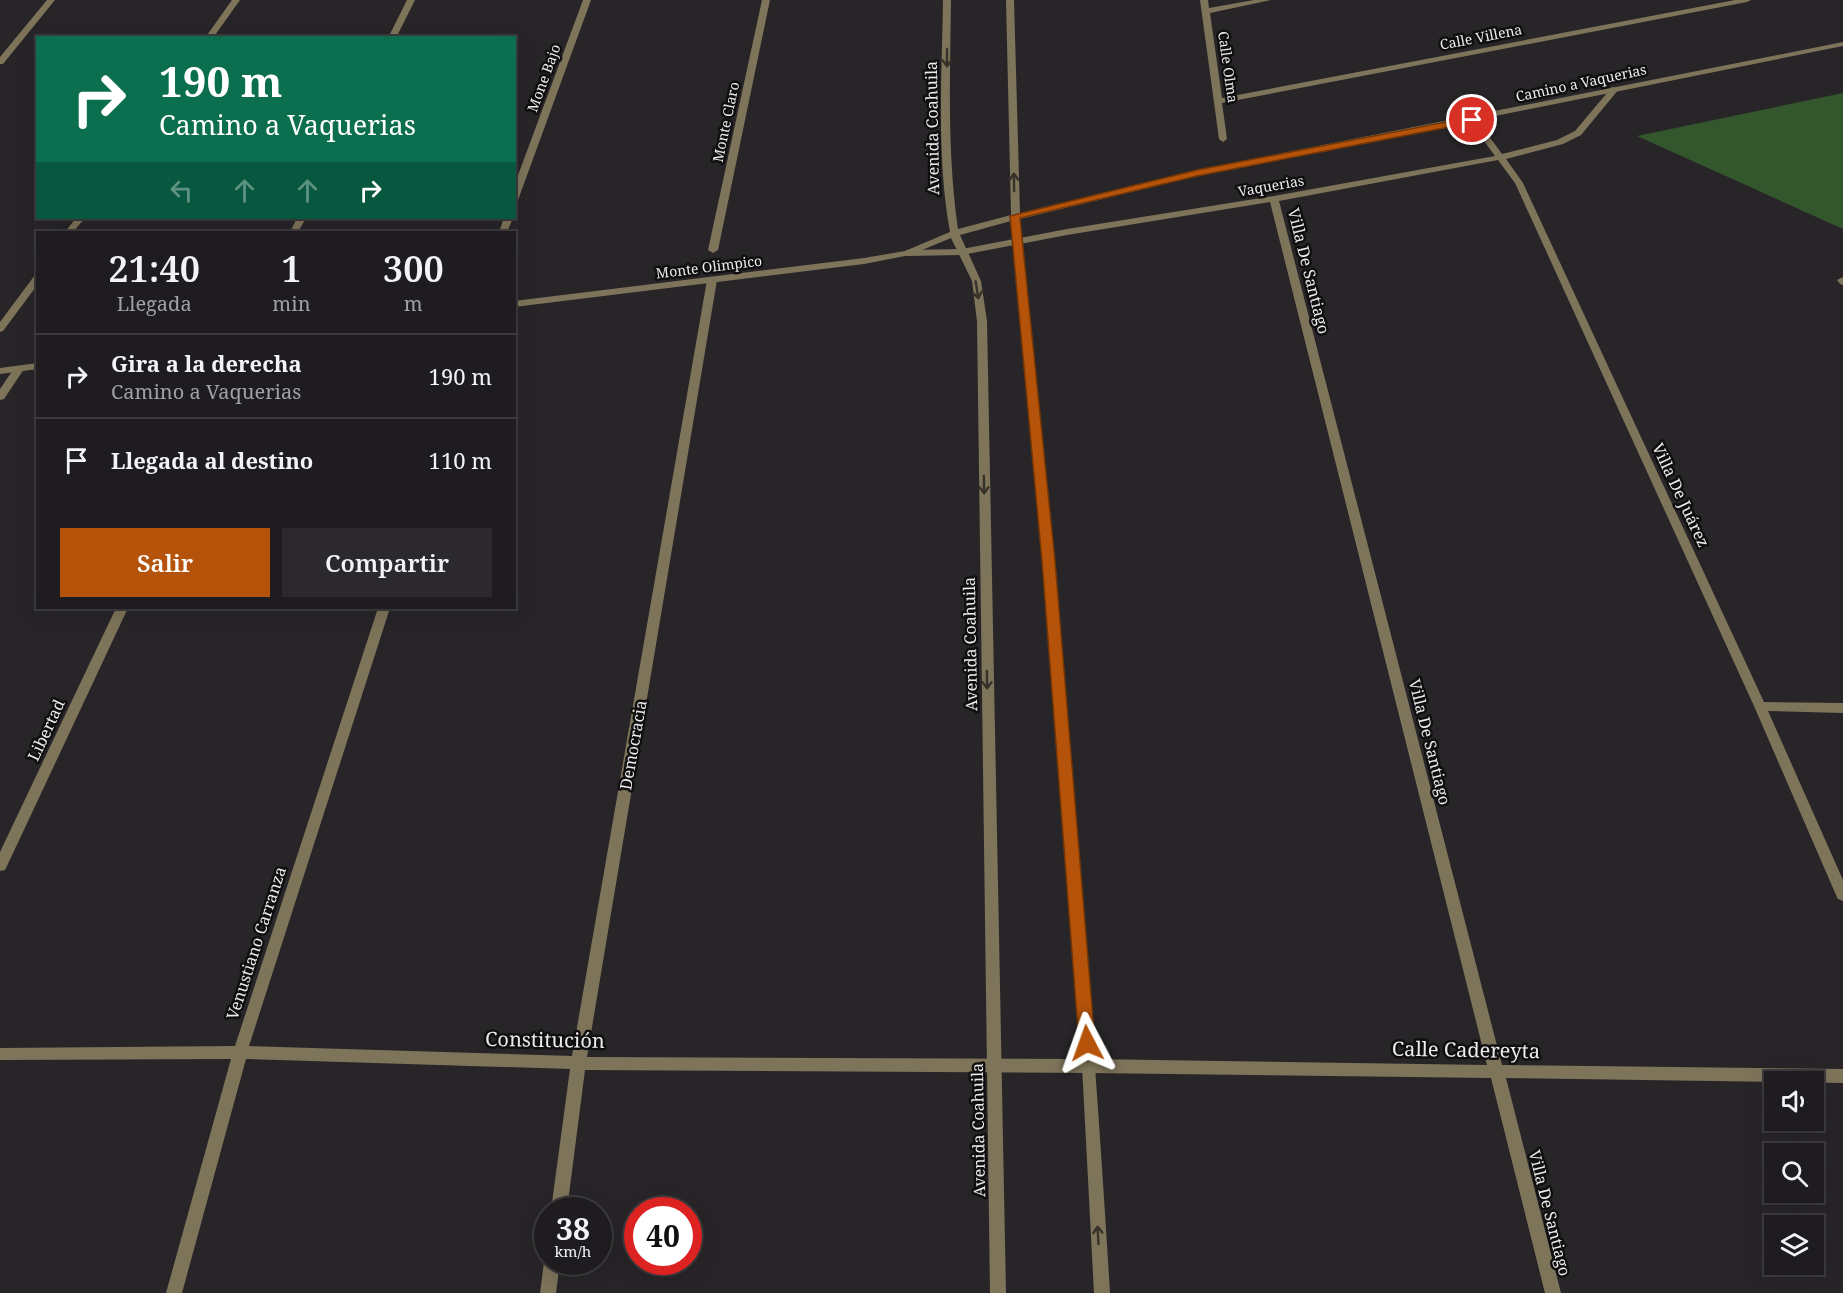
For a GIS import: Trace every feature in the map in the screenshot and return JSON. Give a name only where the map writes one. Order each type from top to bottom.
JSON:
[{"type":"street","points":[[0,62],[51,0]]},
{"type":"street","points":[[210,36],[236,0]]},
{"type":"street","points":[[393,36],[411,0]]},
{"type":"street","name":"Mone Bajo","points":[[516,195],[587,0]]},
{"type":"street","name":"Monte Claro","points":[[713,250],[765,0]]},
{"type":"street","name":"Avenida Coahuila","points":[[947,0],[946,165],[955,233],[975,277],[982,321],[998,1293]]},
{"type":"street","points":[[1010,0],[1016,242],[1048,561],[1089,1066],[1101,1293]]},
{"type":"street","name":"Calle Olma","points":[[1204,0],[1220,101],[1223,139]]},
{"type":"street","points":[[1206,11],[1268,0]]},
{"type":"street","name":"Calle Villena","points":[[1220,101],[1747,0]]},
{"type":"street","name":"Camino a Vaquerias","points":[[907,253],[955,233],[1015,216],[1197,173],[1472,120],[1843,44]]},
{"type":"street","name":"Vaquerias","points":[[907,253],[962,252],[1067,232],[1274,199],[1502,157],[1560,142],[1578,133],[1615,89]]},
{"type":"street","name":"Villa De Juárez","points":[[1472,120],[1520,183],[1760,706],[1843,895]]},
{"type":"street","name":"Villa De Santiago","points":[[1274,199],[1553,1293]]},
{"type":"street","points":[[70,231],[79,219]]},
{"type":"street","name":"Monte Olimpico","points":[[516,304],[864,261],[907,253]]},
{"type":"street","points":[[0,329],[36,280]]},
{"type":"street","name":"Democracia","points":[[561,1197],[578,1063],[712,280]]},
{"type":"street","points":[[0,371],[36,366]]},
{"type":"street","points":[[0,397],[19,369]]},
{"type":"street","name":"Libertad","points":[[0,866],[122,609]]},
{"type":"street","name":"Venustiano Carranza","points":[[174,1293],[240,1052],[384,609]]},
{"type":"street","points":[[1760,706],[1843,708]]},
{"type":"street","name":"Constitución","points":[[0,1054],[240,1052],[578,1063],[1089,1066]]},
{"type":"street","name":"Calle Cadereyta","points":[[1089,1066],[1843,1076]]},
{"type":"street","points":[[548,1293],[550,1275]]},
{"type":"green space","points":[[1843,93],[1843,229],[1637,136]]},
{"type":"route","points":[[1087,1043],[1048,561],[1015,216],[1197,173],[1472,120]]}]
